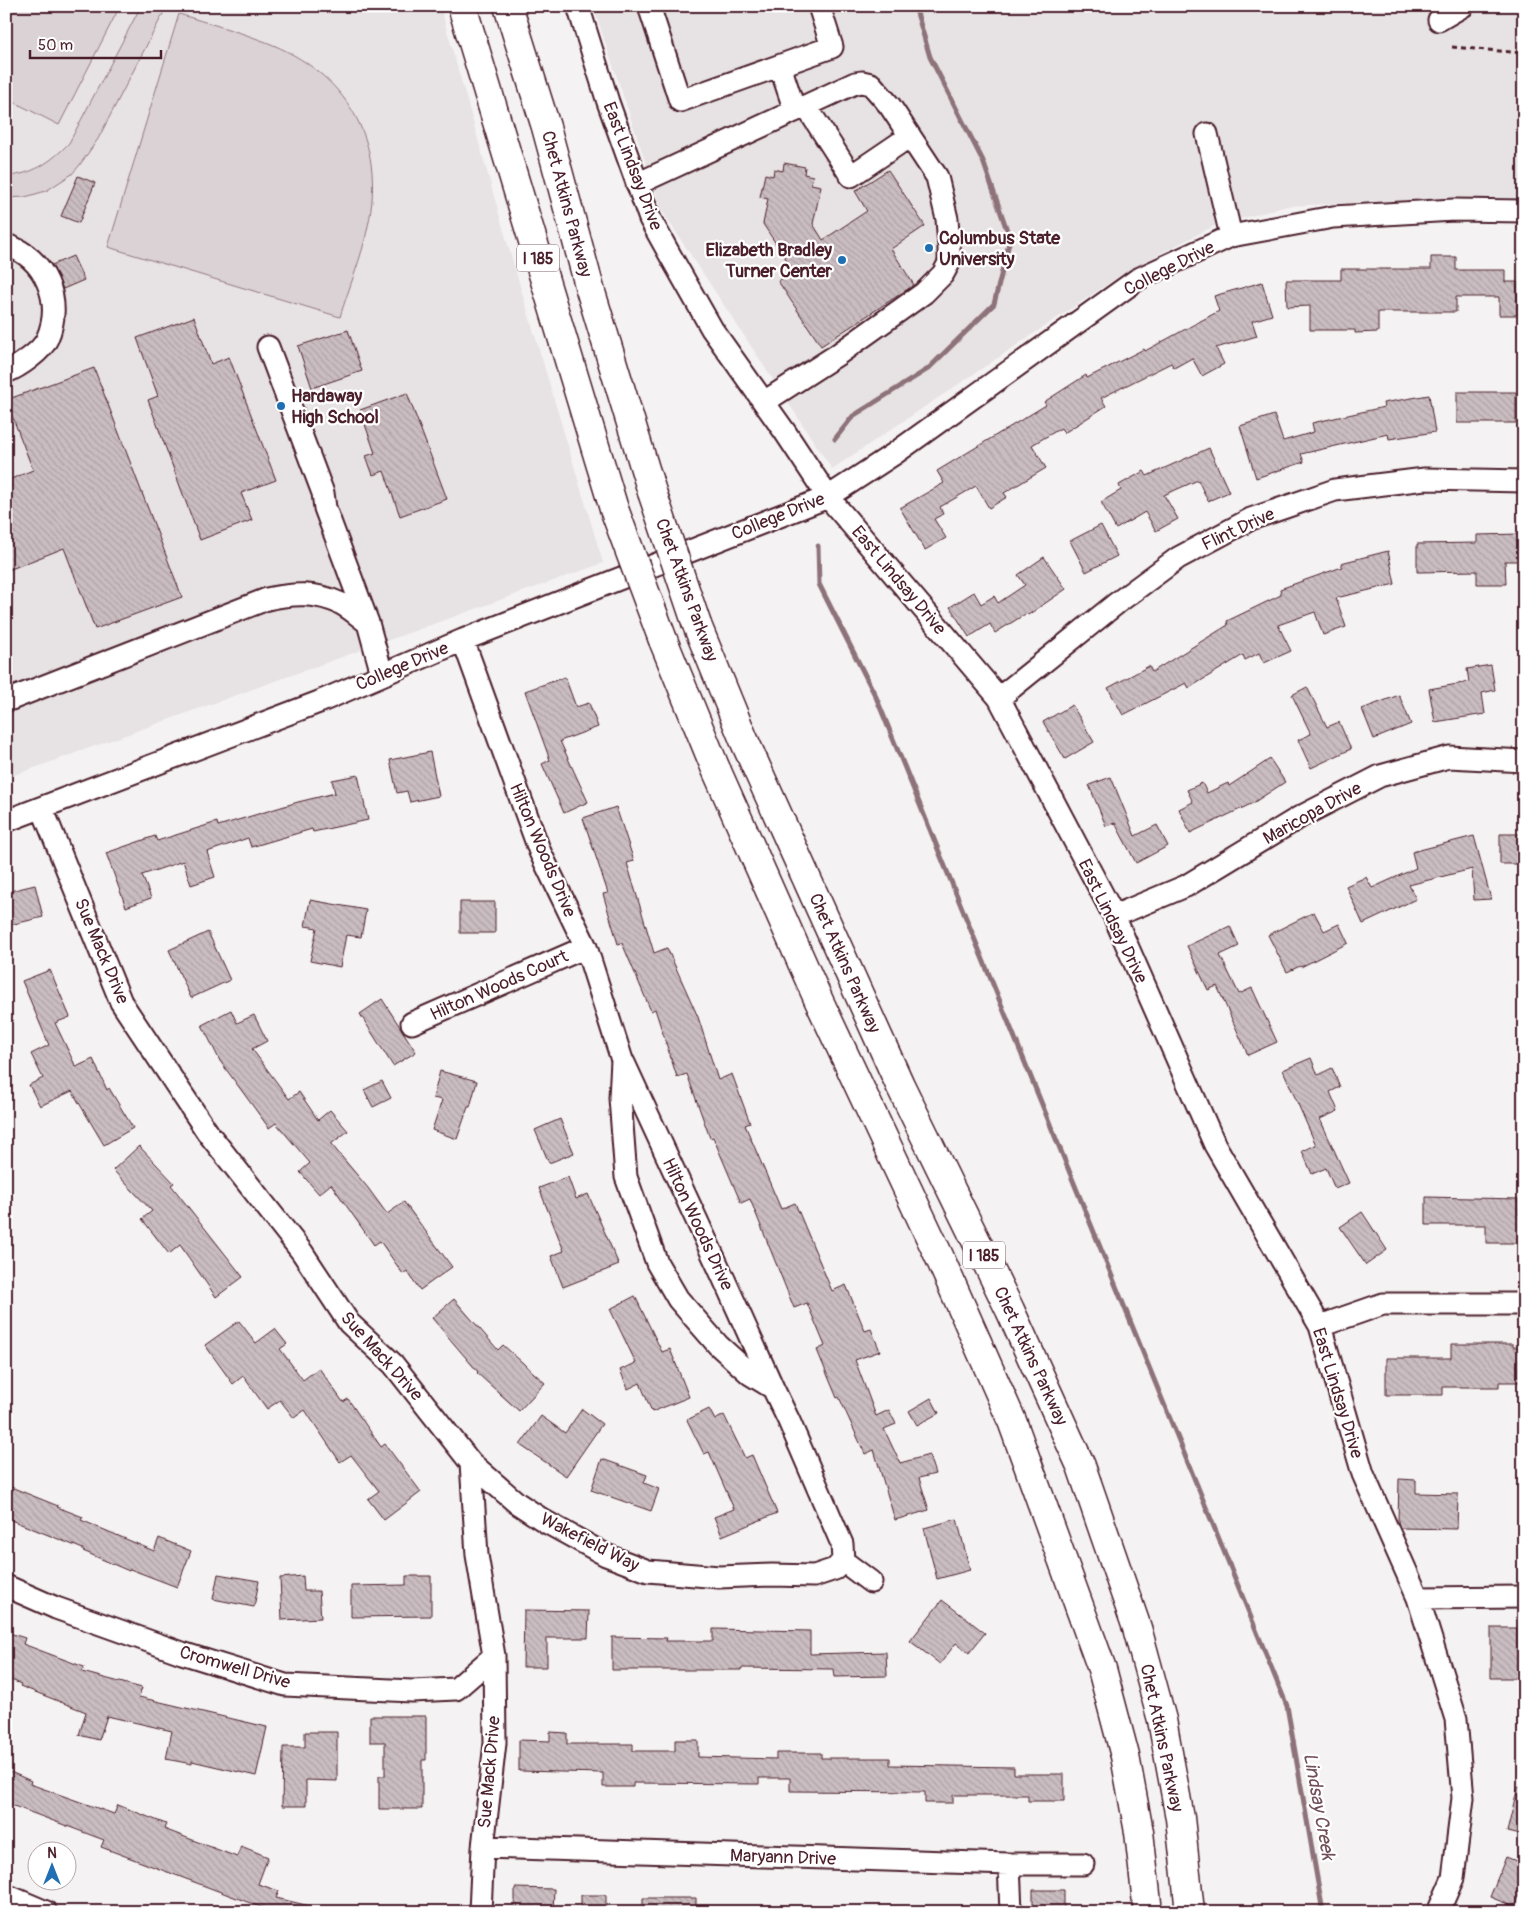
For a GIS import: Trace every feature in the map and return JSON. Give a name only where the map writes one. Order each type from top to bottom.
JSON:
[{"type":"highway","name":"I 185","points":[[462,6],[614,509],[663,640],[719,776],[819,1001],[939,1256],[1012,1420],[1102,1669],[1125,1756],[1139,1832],[1148,1912]]},
{"type":"highway","name":"Chet Atkins Parkway","points":[[508,6],[546,127],[590,289],[652,492],[697,625],[744,740],[900,1085],[1010,1310],[1081,1466],[1137,1628],[1162,1720],[1180,1818],[1190,1912]]},
{"type":"street","name":"East Lindsay Drive","points":[[578,6],[608,102],[650,219],[712,329],[828,497],[999,698],[1114,916],[1215,1145],[1320,1326],[1363,1474],[1418,1598],[1456,1719],[1463,1798],[1454,1878],[1438,1912]]},
{"type":"street","points":[[649,6],[680,101],[832,47],[819,6]]},
{"type":"street","points":[[1439,20],[1463,6]]},
{"type":"street","points":[[780,66],[801,108],[851,176],[910,136]]},
{"type":"street","points":[[637,184],[855,83],[862,82],[871,84],[890,106],[937,177],[950,246],[949,263],[943,274],[924,293],[838,355],[764,402]]},
{"type":"street","points":[[1207,134],[1231,236]]},
{"type":"street","name":"College Drive","points":[[6,820],[42,808],[318,702],[463,640],[828,497],[894,454],[1138,279],[1231,236],[1333,217],[1454,210],[1524,211]]},
{"type":"street","points":[[6,246],[17,249],[35,262],[48,280],[53,301],[52,322],[47,340],[31,358],[6,372]]},
{"type":"street","points":[[268,346],[323,493],[325,508],[368,623],[382,674]]},
{"type":"street","name":"Flint Drive","points":[[999,698],[1117,603],[1178,558],[1251,519],[1335,490],[1426,479],[1524,481]]},
{"type":"street","points":[[6,701],[268,599],[290,594],[314,596],[342,604],[368,623]]},
{"type":"street","name":"Hilton Woods Drive","points":[[463,640],[540,852],[586,947],[622,1060],[789,1421],[842,1544],[843,1561]]},
{"type":"street","name":"Maricopa Drive","points":[[1114,916],[1186,886],[1300,817],[1380,776],[1449,757],[1524,761]]},
{"type":"street","name":"Sue Mack Drive","points":[[42,808],[121,1002],[208,1133],[302,1252],[349,1323],[393,1364],[471,1463],[477,1555],[494,1656],[495,1743],[483,1847],[480,1912]]},
{"type":"street","name":"Hilton Woods Court","points":[[412,1024],[586,947]]},
{"type":"street","name":"Hilton Woods Drive","points":[[622,1060],[620,1098],[626,1177],[657,1263],[678,1299],[718,1345],[750,1374],[773,1388]]},
{"type":"street","points":[[1320,1326],[1383,1304],[1524,1304]]},
{"type":"street","name":"Wakefield Way","points":[[471,1463],[517,1503],[546,1522],[606,1555],[648,1572],[719,1577],[814,1576],[835,1569],[843,1561]]},
{"type":"street","points":[[843,1561],[871,1582]]},
{"type":"street","name":"Cromwell Drive","points":[[6,1586],[65,1612],[182,1653],[285,1684],[412,1692],[456,1689],[494,1656]]},
{"type":"street","points":[[1418,1598],[1524,1598]]},
{"type":"street","name":"Maryann Drive","points":[[483,1847],[1009,1864],[1083,1864]]},
{"type":"street","points":[[1009,1864],[1010,1912]]},
{"type":"street","points":[[6,1895],[46,1912]]},
{"type":"path","points":[[1452,47],[1524,53]]},
{"type":"shaded area","name":"Hardaway High School","points":[[6,6],[440,6],[509,249],[603,563],[6,778]]},
{"type":"shaded area","points":[[6,6],[120,6],[59,125],[6,98]]},
{"type":"shaded area","points":[[141,6],[167,6],[98,139],[72,174],[46,191],[25,197],[6,198],[6,176],[33,170],[48,162],[69,143]]},
{"type":"shaded area","name":"Columbus State University","points":[[593,6],[1524,6],[1524,198],[1448,198],[1287,206],[1214,226],[1130,269],[832,469],[662,211]]},
{"type":"shaded area","points":[[179,14],[255,38],[294,55],[318,72],[338,91],[354,114],[365,139],[371,166],[372,195],[368,226],[359,261],[340,317],[108,247]]},
{"type":"building","name":"Elizabeth Bradley Turner Center","points":[[784,163],[805,167],[804,174],[813,176],[811,184],[821,186],[813,224],[823,240],[867,211],[855,191],[888,170],[925,226],[891,249],[914,285],[821,346],[778,281],[794,271],[763,224],[768,199],[760,197],[765,174],[773,176],[774,169],[783,171]]},
{"type":"building","points":[[78,176],[95,183],[79,223],[61,216]]},
{"type":"building","points":[[73,256],[84,280],[63,289],[52,265]]},
{"type":"building","points":[[1431,257],[1456,257],[1456,270],[1505,270],[1505,282],[1517,282],[1517,315],[1499,315],[1499,297],[1456,297],[1456,312],[1378,312],[1378,332],[1355,333],[1355,330],[1310,330],[1310,306],[1287,307],[1286,280],[1341,280],[1341,269],[1431,269]]},
{"type":"building","points":[[1262,282],[1272,315],[1252,321],[1257,336],[1216,348],[1224,364],[1202,376],[1192,358],[1174,368],[1171,363],[1101,398],[1106,406],[1064,433],[1061,428],[1032,445],[1046,468],[1004,493],[1007,497],[989,508],[976,486],[940,507],[943,514],[934,519],[946,538],[925,550],[900,508],[944,483],[937,471],[1046,405],[1044,402],[1086,375],[1087,378],[1144,349],[1145,351],[1219,311],[1214,296]]},
{"type":"building","points":[[194,317],[211,364],[229,357],[276,480],[241,493],[252,520],[200,540],[148,400],[158,396],[137,338]]},
{"type":"building","points":[[348,330],[362,371],[312,388],[298,346]]},
{"type":"building","points":[[94,368],[182,597],[95,629],[64,548],[6,571],[6,481],[33,470],[6,400]]},
{"type":"building","points":[[1457,392],[1516,392],[1516,423],[1457,423]]},
{"type":"building","points":[[407,393],[447,499],[400,516],[384,471],[373,475],[366,456],[375,453],[360,410]]},
{"type":"building","points":[[1429,395],[1435,432],[1389,439],[1388,434],[1301,454],[1304,462],[1256,478],[1240,426],[1274,415],[1283,441],[1314,432],[1312,423],[1384,407],[1383,403]]},
{"type":"building","points":[[1209,448],[1229,492],[1208,501],[1198,480],[1164,495],[1178,519],[1156,531],[1145,512],[1116,529],[1101,502],[1121,490],[1119,485],[1144,471],[1147,476]]},
{"type":"building","points":[[1101,525],[1117,556],[1086,572],[1070,541]]},
{"type":"building","points":[[1522,534],[1522,561],[1505,561],[1506,584],[1477,584],[1477,571],[1417,572],[1417,544],[1477,543],[1477,535]]},
{"type":"building","points":[[1388,551],[1395,584],[1336,598],[1346,627],[1323,635],[1315,612],[1278,625],[1291,651],[1264,663],[1259,653],[1245,660],[1243,655],[1189,688],[1186,683],[1123,715],[1108,688],[1149,666],[1152,672],[1228,625],[1227,621],[1281,595],[1280,589],[1342,567],[1341,563]]},
{"type":"building","points":[[1044,557],[1066,589],[1028,615],[1027,613],[995,633],[990,624],[969,637],[950,607],[974,592],[981,604],[994,596],[998,603],[1025,585],[1018,575]]},
{"type":"building","points":[[1491,665],[1495,690],[1482,693],[1485,714],[1435,722],[1429,689],[1469,682],[1467,669]]},
{"type":"building","points":[[565,677],[576,707],[589,703],[598,727],[560,741],[588,802],[564,813],[542,764],[550,760],[525,691]]},
{"type":"building","points":[[1307,687],[1327,727],[1339,722],[1351,749],[1311,768],[1298,740],[1311,734],[1292,695]]},
{"type":"building","points":[[1399,695],[1411,724],[1374,739],[1362,709]]},
{"type":"building","points":[[1072,705],[1094,742],[1065,759],[1043,722]]},
{"type":"building","points":[[430,752],[439,796],[410,802],[407,791],[397,793],[390,760]]},
{"type":"building","points":[[1270,759],[1285,782],[1253,803],[1190,833],[1179,809],[1193,802],[1187,790],[1202,783],[1207,793],[1228,783],[1229,786]]},
{"type":"building","points":[[358,775],[368,820],[313,832],[312,829],[251,847],[248,838],[207,852],[215,877],[191,885],[183,861],[142,875],[151,898],[126,907],[106,853],[155,836],[157,841],[217,822],[218,826],[335,793],[332,780]]},
{"type":"building","points":[[1111,777],[1135,836],[1157,825],[1168,846],[1136,863],[1115,823],[1106,826],[1089,785]]},
{"type":"building","points":[[616,807],[634,861],[627,863],[654,953],[667,948],[698,1017],[718,1080],[732,1074],[750,1123],[745,1125],[781,1209],[795,1203],[832,1291],[846,1285],[865,1331],[871,1329],[880,1351],[855,1360],[876,1416],[889,1410],[896,1424],[884,1429],[900,1463],[929,1455],[935,1474],[919,1478],[929,1510],[895,1520],[874,1450],[865,1454],[839,1397],[837,1398],[817,1350],[825,1346],[807,1303],[794,1308],[750,1199],[741,1203],[713,1137],[710,1138],[687,1074],[677,1077],[655,1009],[651,1011],[622,943],[618,944],[603,894],[608,893],[583,818]]},
{"type":"building","points":[[1500,834],[1524,834],[1524,864],[1500,864]]},
{"type":"building","points":[[1474,836],[1491,899],[1474,900],[1472,869],[1409,885],[1416,899],[1363,924],[1346,886],[1366,877],[1372,888],[1416,868],[1412,852]]},
{"type":"building","points":[[35,885],[43,917],[6,926],[6,892]]},
{"type":"building","points":[[310,900],[366,910],[361,937],[346,935],[340,967],[310,961],[317,928],[305,926]]},
{"type":"building","points":[[460,902],[495,902],[495,933],[460,933]]},
{"type":"building","points":[[1314,912],[1324,931],[1339,924],[1348,943],[1287,972],[1268,935]]},
{"type":"building","points":[[1230,926],[1239,946],[1220,955],[1239,994],[1252,988],[1277,1042],[1248,1055],[1217,986],[1208,990],[1187,946]]},
{"type":"building","points":[[208,932],[230,980],[191,998],[169,950]]},
{"type":"building","points":[[50,970],[70,1017],[55,1023],[76,1067],[93,1059],[107,1090],[109,1088],[133,1128],[104,1145],[72,1091],[40,1106],[29,1085],[43,1078],[31,1054],[49,1045],[22,981]]},
{"type":"building","points":[[382,999],[416,1052],[393,1066],[360,1014]]},
{"type":"building","points":[[231,1010],[237,1023],[254,1015],[267,1041],[252,1049],[289,1099],[299,1092],[318,1120],[330,1110],[348,1131],[331,1144],[387,1214],[404,1202],[452,1267],[420,1290],[407,1271],[403,1274],[380,1241],[374,1245],[331,1184],[319,1194],[300,1172],[310,1163],[276,1123],[269,1128],[220,1061],[202,1025]]},
{"type":"building","points":[[1311,1058],[1318,1075],[1332,1068],[1340,1087],[1330,1092],[1338,1111],[1320,1119],[1349,1183],[1335,1189],[1326,1168],[1312,1174],[1302,1151],[1316,1145],[1283,1070]]},
{"type":"building","points":[[440,1071],[477,1081],[470,1107],[468,1107],[457,1139],[432,1130],[442,1100],[433,1098]]},
{"type":"building","points":[[382,1081],[391,1098],[373,1107],[364,1090]]},
{"type":"building","points":[[560,1119],[574,1153],[549,1163],[535,1130]]},
{"type":"building","points":[[139,1146],[174,1183],[171,1185],[243,1277],[216,1297],[180,1245],[169,1254],[142,1219],[152,1211],[113,1170]]},
{"type":"building","points":[[568,1177],[576,1199],[588,1194],[619,1265],[563,1287],[551,1256],[564,1251],[539,1188]]},
{"type":"building","points":[[1426,1197],[1518,1199],[1518,1214],[1524,1214],[1524,1243],[1486,1243],[1486,1225],[1426,1225]]},
{"type":"building","points":[[1362,1212],[1387,1250],[1366,1265],[1340,1227]]},
{"type":"building","points":[[635,1296],[662,1352],[670,1349],[689,1397],[652,1412],[640,1383],[628,1389],[620,1370],[636,1363],[610,1309]]},
{"type":"building","points":[[454,1299],[498,1350],[503,1345],[545,1383],[519,1411],[477,1373],[432,1318]]},
{"type":"building","points":[[239,1321],[256,1343],[275,1329],[287,1344],[280,1349],[303,1380],[319,1368],[343,1402],[348,1399],[381,1447],[385,1444],[421,1492],[384,1520],[368,1499],[379,1491],[351,1455],[340,1462],[305,1410],[294,1418],[280,1400],[267,1409],[243,1376],[233,1384],[205,1345]]},
{"type":"building","points":[[1451,1344],[1513,1344],[1513,1347],[1524,1347],[1524,1382],[1499,1382],[1499,1387],[1443,1387],[1443,1395],[1386,1395],[1386,1358],[1451,1358]]},
{"type":"building","points":[[931,1398],[939,1413],[917,1425],[909,1411]]},
{"type":"building","points":[[582,1409],[602,1424],[566,1476],[520,1445],[541,1416],[565,1433]]},
{"type":"building","points":[[709,1409],[715,1420],[724,1415],[745,1458],[752,1455],[777,1513],[722,1536],[714,1517],[734,1509],[709,1452],[704,1454],[687,1420]]},
{"type":"building","points":[[602,1459],[647,1475],[644,1483],[659,1489],[651,1511],[591,1490]]},
{"type":"building","points":[[1399,1479],[1416,1480],[1416,1493],[1458,1494],[1457,1529],[1400,1528],[1398,1522]]},
{"type":"building","points":[[6,1485],[83,1517],[81,1520],[154,1551],[159,1538],[191,1551],[177,1587],[130,1569],[129,1571],[83,1551],[83,1549],[6,1518]]},
{"type":"building","points":[[957,1519],[970,1570],[937,1579],[924,1528]]},
{"type":"building","points":[[218,1574],[259,1581],[254,1607],[213,1599]]},
{"type":"building","points":[[303,1576],[304,1591],[319,1591],[321,1618],[282,1620],[280,1578]]},
{"type":"building","points":[[406,1576],[431,1576],[431,1616],[351,1617],[351,1586],[406,1585]]},
{"type":"building","points":[[942,1600],[985,1633],[969,1653],[956,1643],[940,1664],[910,1641]]},
{"type":"building","points":[[524,1610],[589,1611],[588,1638],[547,1638],[547,1667],[523,1667]]},
{"type":"building","points":[[1491,1628],[1517,1628],[1517,1678],[1491,1678]]},
{"type":"building","points":[[713,1629],[810,1631],[810,1654],[886,1652],[887,1676],[834,1677],[833,1669],[612,1670],[612,1637],[667,1638],[666,1641],[713,1641]]},
{"type":"building","points":[[6,1632],[25,1638],[23,1644],[84,1667],[82,1672],[142,1688],[139,1697],[267,1727],[256,1776],[192,1761],[192,1764],[166,1759],[172,1731],[107,1716],[99,1740],[79,1735],[86,1712],[20,1686],[21,1684],[6,1678]]},
{"type":"building","points":[[370,1716],[426,1716],[426,1760],[422,1760],[422,1809],[379,1809],[379,1776],[385,1776],[385,1742],[370,1742]]},
{"type":"building","points":[[305,1732],[337,1732],[337,1781],[306,1780],[306,1806],[282,1806],[283,1747],[305,1747]]},
{"type":"building","points":[[550,1732],[567,1733],[567,1744],[633,1744],[633,1751],[675,1751],[675,1740],[698,1740],[698,1757],[776,1759],[776,1753],[821,1753],[821,1758],[890,1758],[890,1765],[1014,1767],[1014,1774],[1064,1774],[1064,1801],[1028,1801],[1028,1795],[953,1795],[953,1803],[925,1803],[925,1792],[790,1791],[790,1778],[759,1778],[759,1784],[633,1783],[633,1787],[603,1787],[603,1773],[519,1771],[519,1740],[550,1741]]},
{"type":"building","points":[[6,1770],[31,1781],[30,1784],[114,1814],[118,1805],[166,1824],[164,1829],[237,1857],[241,1846],[268,1857],[258,1884],[279,1891],[276,1898],[310,1906],[310,1912],[274,1912],[101,1847],[104,1840],[6,1803]]},
{"type":"building","points":[[1518,1787],[1524,1787],[1524,1836],[1507,1832]]},
{"type":"building","points":[[1506,1857],[1524,1864],[1524,1884],[1515,1907],[1490,1897]]},
{"type":"building","points":[[515,1888],[554,1889],[553,1912],[515,1912]]},
{"type":"building","points":[[1033,1890],[1064,1890],[1064,1912],[1033,1912]]},
{"type":"building","points":[[581,1895],[606,1895],[606,1912],[581,1912]]},
{"type":"building","points":[[643,1898],[696,1898],[696,1912],[643,1912]]},
{"type":"waterway","points":[[835,439],[853,416],[928,369],[994,304],[1010,239],[983,161],[930,57],[915,6]]},
{"type":"waterway","name":"Lindsay Creek","points":[[818,546],[819,584],[876,697],[1287,1706],[1323,1912]]},
{"type":"place","name":"Columbus State University","points":[[929,248]]},
{"type":"place","name":"Elizabeth Bradley Turner Center","points":[[842,260]]},
{"type":"place","name":"Hardaway High School","points":[[281,406]]}]
